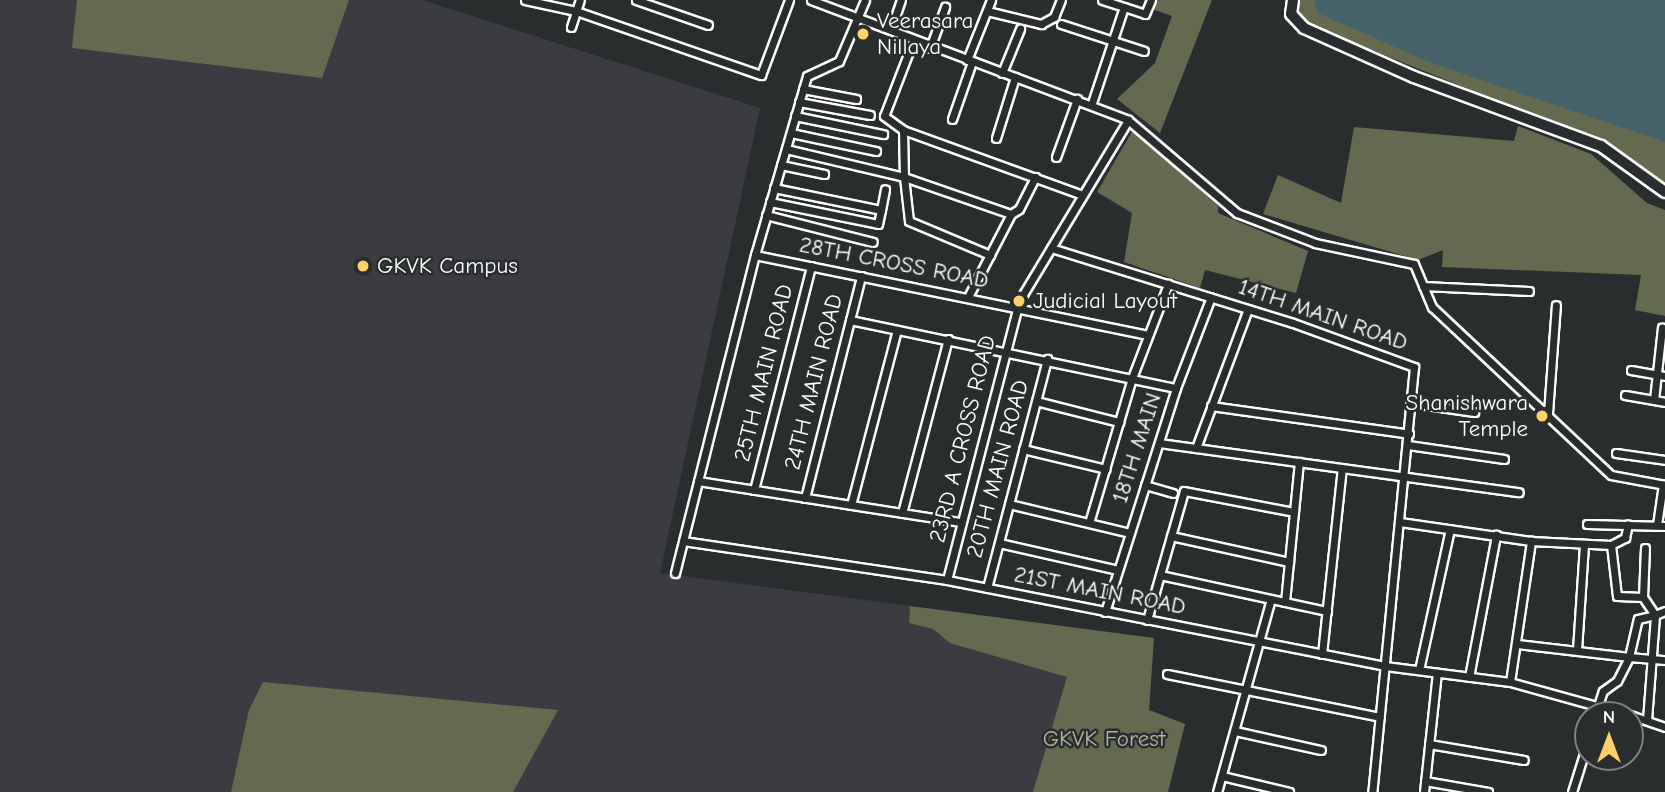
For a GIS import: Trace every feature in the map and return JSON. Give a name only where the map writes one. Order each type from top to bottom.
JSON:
[{"type":"street","points":[[525,0],[576,11],[761,75],[789,0]]},
{"type":"street","points":[[571,27],[580,0]]},
{"type":"street","points":[[636,0],[709,25]]},
{"type":"street","points":[[660,9],[663,0]]},
{"type":"street","points":[[811,0],[930,48],[1092,103],[1128,120],[1237,213],[1315,243],[1413,264],[1432,307],[1611,475],[1664,484],[1661,526],[1587,524]]},
{"type":"street","points":[[675,573],[755,255],[807,76],[839,61],[865,0]]},
{"type":"street","points":[[894,20],[901,0]]},
{"type":"street","points":[[952,120],[991,0]]},
{"type":"street","points":[[987,11],[1041,24],[1054,18],[1061,0]]},
{"type":"street","points":[[1102,0],[1145,14],[1151,0]]},
{"type":"street","points":[[1293,0],[1292,14],[1304,28],[1414,77],[1601,146],[1665,192]]},
{"type":"street","points":[[930,48],[945,7]]},
{"type":"street","points":[[1092,103],[1124,7]]},
{"type":"street","points":[[1061,24],[1144,51]]},
{"type":"street","points":[[1002,73],[1020,29]]},
{"type":"street","points":[[913,41],[884,116],[903,130],[1083,195]]},
{"type":"street","points":[[996,138],[1015,77]]},
{"type":"street","points":[[803,89],[856,99]]},
{"type":"street","points":[[1056,157],[1077,99]]},
{"type":"street","points":[[799,102],[870,114]]},
{"type":"street","points":[[796,116],[883,134]]},
{"type":"street","name":"23RD A CROSS ROAD","points":[[947,580],[1017,307],[1128,120]]},
{"type":"street","points":[[903,130],[909,221],[990,255]]},
{"type":"street","points":[[791,133],[877,151]]},
{"type":"street","points":[[786,149],[904,177],[1011,214]]},
{"type":"street","points":[[781,165],[824,174]]},
{"type":"street","points":[[968,297],[1011,214],[1019,209],[1035,177]]},
{"type":"street","points":[[774,188],[881,210]]},
{"type":"street","points":[[771,202],[878,224],[885,189]]},
{"type":"street","points":[[766,215],[873,242]]},
{"type":"street","name":"14TH MAIN ROAD","points":[[1051,248],[1248,309],[1415,367],[1372,792]]},
{"type":"street","name":"28TH CROSS ROAD","points":[[755,255],[1148,335]]},
{"type":"street","name":"25TH MAIN ROAD","points":[[754,490],[811,266]]},
{"type":"street","name":"24TH MAIN ROAD","points":[[805,498],[861,276]]},
{"type":"street","points":[[1089,523],[1132,378],[1168,284]]},
{"type":"street","points":[[1423,286],[1529,291]]},
{"type":"street","name":"18TH MAIN","points":[[1105,612],[1176,388],[1211,298]]},
{"type":"street","points":[[1548,413],[1556,305]]},
{"type":"street","points":[[1196,448],[1248,309]]},
{"type":"street","points":[[849,320],[1004,350],[1176,388]]},
{"type":"street","points":[[1654,400],[1661,375],[1662,327]]},
{"type":"street","points":[[851,505],[897,330]]},
{"type":"street","points":[[902,513],[948,339]]},
{"type":"street","name":"20TH MAIN ROAD","points":[[987,588],[1047,359]]},
{"type":"street","points":[[1631,370],[1661,375]]},
{"type":"street","points":[[1625,395],[1665,402]]},
{"type":"street","points":[[1036,401],[1119,422]]},
{"type":"street","points":[[1412,403],[1474,412]]},
{"type":"street","points":[[1211,406],[1409,434]]},
{"type":"street","points":[[1159,443],[1519,492]]},
{"type":"street","points":[[1408,445],[1504,459]]},
{"type":"street","points":[[1023,449],[1106,469]]},
{"type":"street","points":[[1616,453],[1665,460]]},
{"type":"street","points":[[1285,602],[1299,462]]},
{"type":"street","points":[[1322,654],[1342,468]]},
{"type":"street","points":[[698,481],[961,522]]},
{"type":"street","points":[[1145,485],[1174,493]]},
{"type":"street","points":[[1147,620],[1184,491],[1294,512]]},
{"type":"street","points":[[1009,503],[1130,533]]},
{"type":"street","points":[[1400,522],[1531,541],[1611,545],[1625,538],[1628,524]]},
{"type":"street","points":[[1419,670],[1450,529]]},
{"type":"street","points":[[1469,677],[1496,535]]},
{"type":"street","points":[[1171,536],[1289,562]]},
{"type":"street","name":"21ST MAIN ROAD","points":[[683,541],[947,580],[1385,666],[1510,682],[1574,703]]},
{"type":"street","points":[[1510,682],[1531,541]]},
{"type":"street","points":[[999,543],[1118,570]]},
{"type":"street","points":[[1577,650],[1584,544]]},
{"type":"street","points":[[1611,545],[1617,596],[1643,597]]},
{"type":"street","points":[[1645,548],[1643,597],[1655,615],[1647,720]]},
{"type":"street","points":[[1160,575],[1327,611]]},
{"type":"street","points":[[1217,792],[1261,643],[1270,599]]},
{"type":"street","points":[[1600,701],[1602,691],[1617,681],[1629,657],[1638,619],[1665,611]]},
{"type":"street","points":[[1517,644],[1665,660]]},
{"type":"street","points":[[1424,792],[1437,673]]},
{"type":"street","points":[[1167,674],[1333,711],[1380,717]]},
{"type":"street","name":"21ST MAIN ROAD","points":[[1644,719],[1665,727]]},
{"type":"street","points":[[1235,731],[1321,750]]},
{"type":"street","points":[[1429,744],[1524,760]]},
{"type":"street","points":[[1572,792],[1579,771]]},
{"type":"street","points":[[1222,776],[1289,792]]},
{"type":"street","points":[[1425,781],[1488,792]]},
{"type":"shaded area","name":"GKVK Campus","points":[[0,0],[422,0],[760,108],[660,573],[1154,638],[1149,710],[1185,724],[1167,792],[0,792]]},
{"type":"green space","points":[[77,0],[349,0],[322,78],[72,48]]},
{"type":"green space","points":[[1155,0],[1212,0],[1160,133],[1117,99],[1155,63],[1172,16],[1152,9]]},
{"type":"green space","points":[[1298,0],[1665,0],[1665,187],[1596,140],[1307,24],[1296,13]]},
{"type":"green space","points":[[1518,126],[1591,154],[1647,203],[1665,210],[1665,316],[1635,310],[1641,275],[1442,267],[1443,250],[1418,260],[1263,214],[1278,175],[1341,203],[1354,127],[1514,141]]},
{"type":"green space","points":[[1133,130],[1218,206],[1218,213],[1308,251],[1296,293],[1205,270],[1200,288],[1124,262],[1132,213],[1097,192]]},
{"type":"green space","name":"GKVK Forest","points":[[910,606],[1154,638],[1149,710],[1185,724],[1168,792],[1033,792],[1067,677],[950,643],[933,629],[909,623]]},
{"type":"green space","points":[[263,682],[558,710],[513,792],[231,792],[249,710]]},
{"type":"water","points":[[1314,0],[1665,0],[1665,142],[1429,62],[1318,13]]},
{"type":"place","name":"Veerasara Nillaya","points":[[863,34]]},
{"type":"place","name":"GKVK Campus","points":[[363,266]]},
{"type":"place","name":"Judicial Layout","points":[[1019,301]]},
{"type":"place","name":"Shanishwara Temple","points":[[1542,416]]}]
